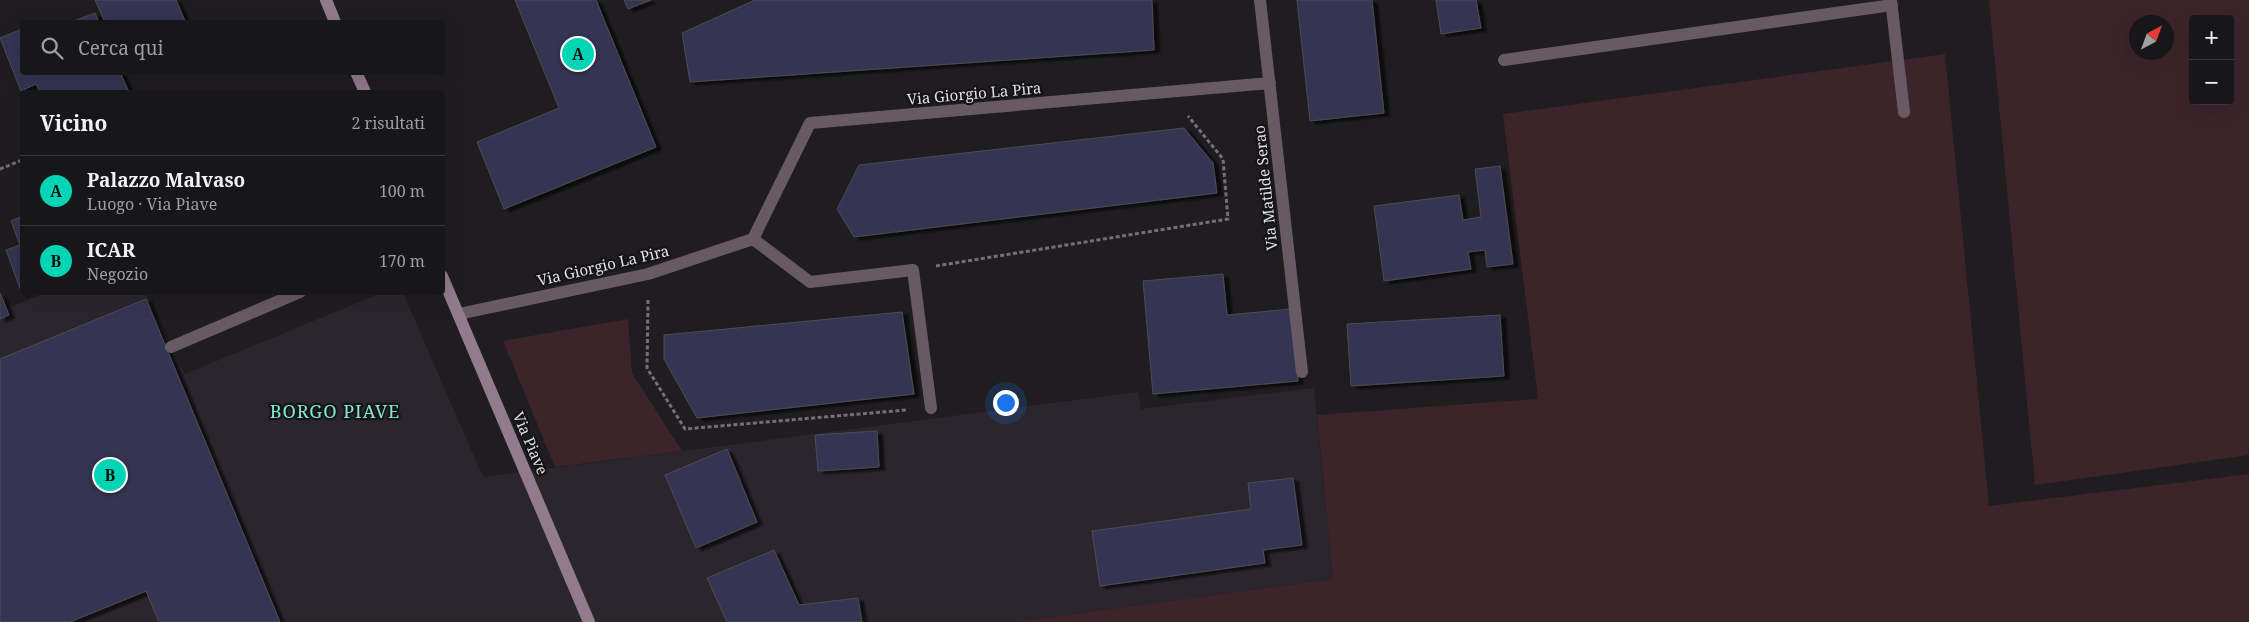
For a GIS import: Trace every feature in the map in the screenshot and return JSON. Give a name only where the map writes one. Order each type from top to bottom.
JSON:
[{"type":"main road","points":[[326,0],[334,20]]},
{"type":"main road","points":[[357,75],[364,90]]},
{"type":"main road","name":"Via Piave","points":[[445,283],[589,622]]},
{"type":"street","name":"Via Matilde Serao","points":[[1260,0],[1302,372]]},
{"type":"street","points":[[1504,60],[1891,3],[1904,112]]},
{"type":"street","name":"Via Giorgio La Pira","points":[[459,314],[648,274],[753,239],[810,123],[1270,83]]},
{"type":"street","points":[[753,239],[810,282],[913,270],[931,408]]},
{"type":"street","points":[[171,346],[293,295]]},
{"type":"path","points":[[913,270],[1228,219],[1223,159],[1169,92]]},
{"type":"path","points":[[0,169],[20,161]]},
{"type":"path","points":[[648,274],[647,368],[685,428],[931,408]]},
{"type":"shaded area","points":[[1989,0],[2249,0],[2249,455],[2035,485]]},
{"type":"shaded area","points":[[1945,54],[1989,506],[2249,474],[2249,622],[1015,622],[1333,579],[1317,415],[1538,399],[1503,114]]},
{"type":"shaded area","points":[[41,295],[146,295],[185,374],[376,295],[404,295],[483,477],[1138,392],[1141,409],[1314,388],[1333,579],[1014,622],[0,622],[0,311]]},
{"type":"shaded area","points":[[628,319],[632,373],[682,451],[555,467],[503,341]]},
{"type":"building","points":[[95,0],[176,0],[185,20],[104,20]]},
{"type":"building","points":[[515,0],[596,0],[656,147],[504,209],[477,142],[559,108]]},
{"type":"building","points":[[624,0],[651,0],[628,9]]},
{"type":"building","points":[[755,0],[1152,0],[1154,50],[690,82],[682,33]]},
{"type":"building","points":[[1297,0],[1372,0],[1384,113],[1310,121]]},
{"type":"building","points":[[1436,0],[1476,0],[1481,28],[1441,34]]},
{"type":"building","points":[[95,13],[98,20],[76,20]]},
{"type":"building","points":[[20,30],[20,75],[121,75],[128,90],[39,90],[36,84],[21,90],[0,38]]},
{"type":"building","points":[[1184,128],[1213,163],[1217,193],[854,237],[837,209],[859,165]]},
{"type":"building","points":[[1500,166],[1513,264],[1487,267],[1485,250],[1468,252],[1471,269],[1384,281],[1374,206],[1459,195],[1463,220],[1481,217],[1475,169]]},
{"type":"building","points":[[20,217],[20,245],[11,221]]},
{"type":"building","points":[[20,245],[20,288],[6,250]]},
{"type":"building","points":[[1223,274],[1227,315],[1291,309],[1298,381],[1153,394],[1143,281]]},
{"type":"building","points":[[0,293],[9,315],[0,319]]},
{"type":"building","points":[[146,299],[280,622],[159,622],[146,591],[70,622],[0,622],[0,359]]},
{"type":"building","points":[[902,312],[914,394],[697,418],[664,359],[664,335]]},
{"type":"building","points":[[1500,315],[1504,376],[1351,386],[1347,324]]},
{"type":"building","points":[[877,431],[879,467],[818,471],[815,435]]},
{"type":"building","points":[[727,449],[757,522],[696,548],[665,475]]},
{"type":"building","points":[[1293,478],[1302,545],[1263,550],[1265,563],[1100,586],[1092,531],[1251,509],[1248,483]]},
{"type":"building","points":[[774,550],[799,605],[858,598],[862,622],[727,622],[707,578]]},
{"type":"place","name":"Palazzo Malvaso","points":[[578,54]]},
{"type":"place","name":"ICAR","points":[[110,475]]},
{"type":"district","name":"BORGO PIAVE","points":[[335,411]]}]
